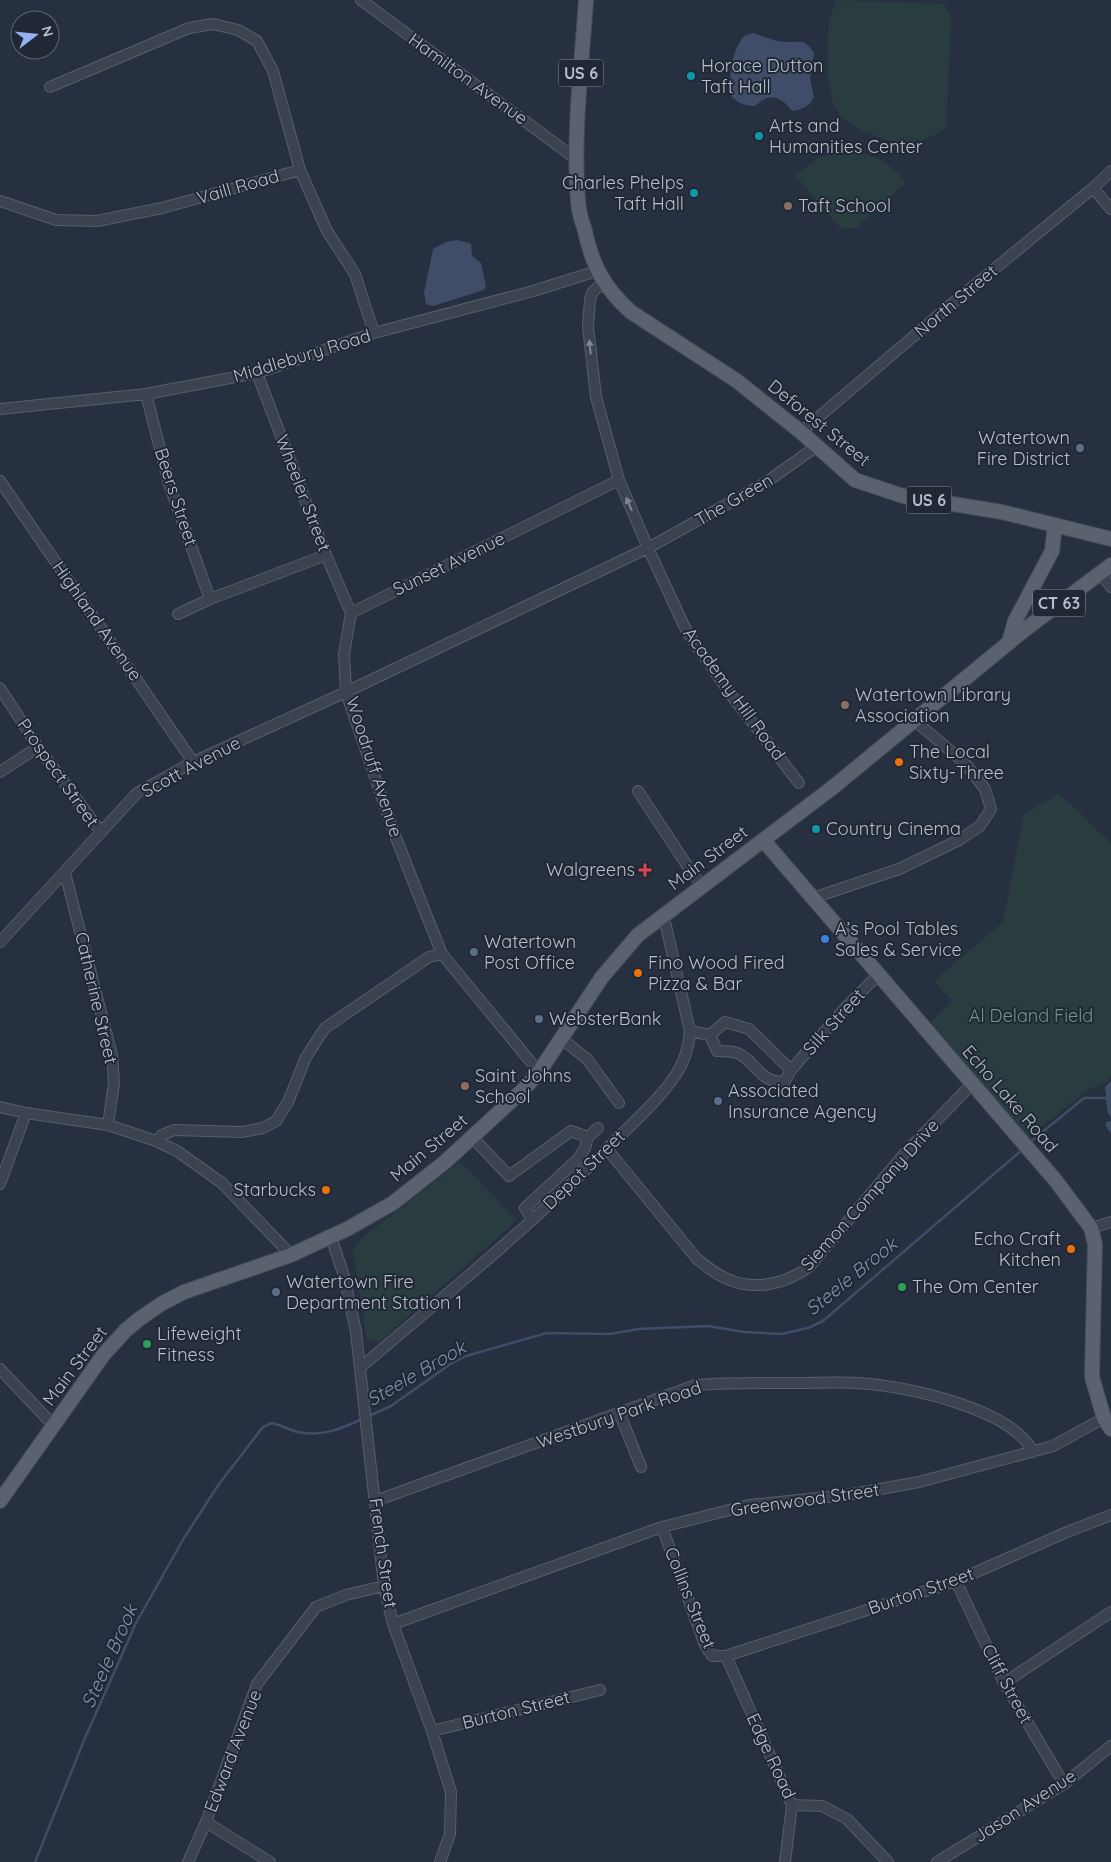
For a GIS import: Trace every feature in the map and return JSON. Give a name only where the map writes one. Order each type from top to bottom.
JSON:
[{"type":"main road","name":"US 6","points":[[586,0],[576,159],[580,222],[584,227],[598,287],[608,297],[616,299]]},
{"type":"main road","name":"US 6","points":[[593,272],[616,299]]},
{"type":"main road","name":"Deforest Street","points":[[616,299],[631,312],[737,381],[802,432],[855,480],[903,496],[1002,512],[1111,539]]},
{"type":"main road","points":[[1009,642],[1015,621],[1052,551],[1055,525]]},
{"type":"main road","name":"Main Street","points":[[0,1501],[104,1354],[126,1330],[160,1304],[184,1292],[291,1255],[331,1237],[393,1203],[473,1138],[539,1072],[603,976],[638,935],[764,841],[915,721],[1009,642],[1106,569]]},
{"type":"main road","name":"Echo Lake Road","points":[[764,841],[1056,1181],[1091,1228],[1095,1244],[1092,1377],[1107,1424]]},
{"type":"street","name":"Hamilton Avenue","points":[[361,0],[576,159]]},
{"type":"street","points":[[50,87],[189,28],[214,24],[238,30],[257,41],[272,72],[300,170]]},
{"type":"street","name":"Vaill Road","points":[[0,202],[56,220],[97,221],[162,208],[300,170],[327,231],[355,274],[374,333]]},
{"type":"street","name":"North Street","points":[[802,432],[1093,188],[1111,170]]},
{"type":"street","points":[[1093,188],[1111,209]]},
{"type":"street","name":"Middlebury Road","points":[[0,409],[146,394],[257,373],[374,333],[534,291],[593,272]]},
{"type":"street","name":"Academy Hill Road","points":[[598,287],[592,293],[590,300],[589,336],[596,397],[619,480],[687,632],[732,696],[799,783]]},
{"type":"street","name":"Wheeler Street","points":[[257,373],[326,554],[351,613]]},
{"type":"street","name":"Beers Street","points":[[146,394],[169,484],[210,599]]},
{"type":"street","name":"The Green","points":[[648,548],[758,487],[817,446]]},
{"type":"street","name":"Sunset Avenue","points":[[351,613],[619,480]]},
{"type":"street","name":"Highland Avenue","points":[[0,481],[193,762]]},
{"type":"street","name":"Woodruff Avenue","points":[[539,1072],[442,954],[393,830],[346,692],[648,548]]},
{"type":"street","points":[[178,614],[210,599],[326,554]]},
{"type":"street","points":[[1106,569],[1111,587]]},
{"type":"street","points":[[346,692],[344,654],[351,613]]},
{"type":"street","name":"Prospect Street","points":[[0,688],[38,747],[100,832]]},
{"type":"street","name":"Scott Avenue","points":[[0,942],[137,793],[193,762],[346,692]]},
{"type":"street","points":[[813,898],[898,869],[959,840],[980,826],[991,809],[985,789],[965,763],[915,721]]},
{"type":"street","points":[[0,772],[38,747]]},
{"type":"street","points":[[638,791],[702,886]]},
{"type":"street","name":"Catherine Street","points":[[65,873],[112,1055],[114,1083],[108,1125]]},
{"type":"street","name":"Depot Street","points":[[360,1367],[576,1180],[664,1091],[678,1072],[686,1056],[690,1042],[690,1031],[666,926],[661,917]]},
{"type":"street","points":[[156,1141],[162,1135],[174,1130],[242,1132],[263,1128],[276,1121],[288,1102],[306,1057],[325,1028],[429,957],[442,954]]},
{"type":"street","name":"Silk Street","points":[[791,1070],[749,1029],[725,1022],[710,1035],[717,1050],[738,1053],[764,1076],[776,1082],[785,1081],[791,1070],[846,1007],[878,975]]},
{"type":"street","points":[[690,1031],[710,1035]]},
{"type":"street","points":[[562,1039],[587,1059],[619,1103]]},
{"type":"street","name":"Siemon Company Drive","points":[[606,1149],[697,1259],[714,1272],[730,1280],[741,1283],[773,1284],[798,1276],[810,1266],[904,1154],[972,1084]]},
{"type":"street","points":[[0,1107],[26,1113],[108,1125],[156,1141],[177,1151],[222,1183],[291,1255]]},
{"type":"street","points":[[0,1184],[26,1113]]},
{"type":"street","points":[[532,1219],[525,1208],[578,1159],[585,1148],[588,1137],[598,1128]]},
{"type":"street","points":[[473,1138],[509,1176],[571,1132],[588,1137]]},
{"type":"street","points":[[1091,1228],[1111,1222]]},
{"type":"street","name":"French Street","points":[[331,1237],[348,1291],[360,1367],[384,1586],[393,1624],[432,1731],[451,1792],[450,1834],[440,1862]]},
{"type":"street","points":[[0,1369],[54,1426]]},
{"type":"street","name":"Westbury Park Road","points":[[375,1501],[696,1385],[733,1382],[858,1383],[881,1385],[936,1397],[975,1408],[1014,1429],[1028,1442],[1033,1452]]},
{"type":"street","points":[[619,1412],[641,1466]]},
{"type":"street","name":"Greenwood Street","points":[[393,1624],[662,1527],[749,1505],[848,1495],[919,1482],[1053,1446],[1107,1424]]},
{"type":"street","name":"Burton Street","points":[[726,1656],[956,1581],[1067,1532],[1111,1515]]},
{"type":"street","name":"Collins Street","points":[[662,1527],[705,1644],[712,1656],[726,1656]]},
{"type":"street","name":"Cliff Street","points":[[956,1581],[1004,1683],[1064,1784]]},
{"type":"street","name":"Edward Avenue","points":[[188,1862],[206,1822],[257,1684],[302,1622],[316,1606],[384,1586]]},
{"type":"street","points":[[1004,1683],[1111,1612]]},
{"type":"street","name":"Edge Road","points":[[726,1656],[792,1805],[822,1806],[847,1818],[888,1862]]},
{"type":"street","name":"Burton Street","points":[[432,1731],[600,1690]]},
{"type":"street","name":"Jason Avenue","points":[[937,1862],[1064,1784],[1111,1746]]},
{"type":"street","points":[[785,1862],[792,1805]]},
{"type":"street","points":[[206,1822],[270,1862]]},
{"type":"green space","points":[[836,0],[944,4],[951,17],[946,128],[920,141],[898,143],[862,131],[847,122],[839,113],[831,95],[827,54],[831,14]]},
{"type":"green space","points":[[857,152],[884,162],[906,182],[856,228],[842,229],[795,176],[818,158],[837,153]]},
{"type":"green space","name":"Al Deland Field","points":[[1059,794],[1111,843],[1111,1077],[1103,1084],[1088,1090],[1028,1137],[930,1023],[952,1001],[934,981],[1003,922],[1024,814]]},
{"type":"green space","points":[[460,1162],[517,1220],[379,1342],[367,1339],[353,1249],[364,1236]]},
{"type":"water","points":[[753,33],[777,41],[801,42],[807,45],[814,53],[810,79],[814,97],[808,105],[792,111],[783,102],[775,98],[770,97],[755,106],[749,106],[732,97],[730,82],[733,57],[744,36]]},
{"type":"water","points":[[458,240],[471,244],[472,256],[481,263],[486,286],[484,290],[433,306],[426,304],[424,293],[433,249],[446,242]]},
{"type":"water","points":[[1111,1081],[1111,1121],[1108,1114],[1105,1087]]},
{"type":"water","points":[[1111,1121],[1111,1133],[1106,1126],[1106,1122]]},
{"type":"waterway","name":"Steele Brook","points":[[1029,1143],[1084,1098],[1106,1098],[1111,1104]]},
{"type":"waterway","name":"Steele Brook","points":[[367,1417],[391,1406],[452,1363],[466,1356],[547,1333],[610,1334],[639,1329],[708,1326],[744,1332],[782,1334],[808,1328],[823,1321],[1023,1149]]},
{"type":"waterway","name":"Steele Brook","points":[[35,1862],[85,1738],[136,1623],[184,1538],[219,1484],[263,1427],[272,1423],[298,1432],[323,1433],[339,1429],[362,1419]]},
{"type":"place","name":"Horace Dutton Taft Hall","points":[[691,76]]},
{"type":"place","name":"Arts and Humanities Center","points":[[759,136]]},
{"type":"place","name":"Charles Phelps Taft Hall","points":[[694,193]]},
{"type":"place","name":"Taft School","points":[[788,206]]},
{"type":"place","name":"Watertown Fire District","points":[[1080,448]]},
{"type":"place","name":"Watertown Library Association","points":[[845,705]]},
{"type":"place","name":"The Local Sixty-Three","points":[[899,762]]},
{"type":"place","name":"Country Cinema","points":[[816,829]]},
{"type":"place","name":"Walgreens","points":[[645,870]]},
{"type":"place","name":"A’s Pool Tables Sales & Service","points":[[825,939]]},
{"type":"place","name":"Watertown Post Office","points":[[474,952]]},
{"type":"place","name":"Fino Wood Fired Pizza & Bar","points":[[638,973]]},
{"type":"place","name":"WebsterBank","points":[[539,1019]]},
{"type":"place","name":"Saint Johns School","points":[[465,1086]]},
{"type":"place","name":"Associated Insurance Agency","points":[[718,1101]]},
{"type":"place","name":"Starbucks","points":[[326,1190]]},
{"type":"place","name":"Echo Craft Kitchen","points":[[1071,1249]]},
{"type":"place","name":"The Om Center","points":[[902,1287]]},
{"type":"place","name":"Watertown Fire Department Station 1","points":[[276,1292]]},
{"type":"place","name":"Lifeweight Fitness","points":[[147,1344]]}]
